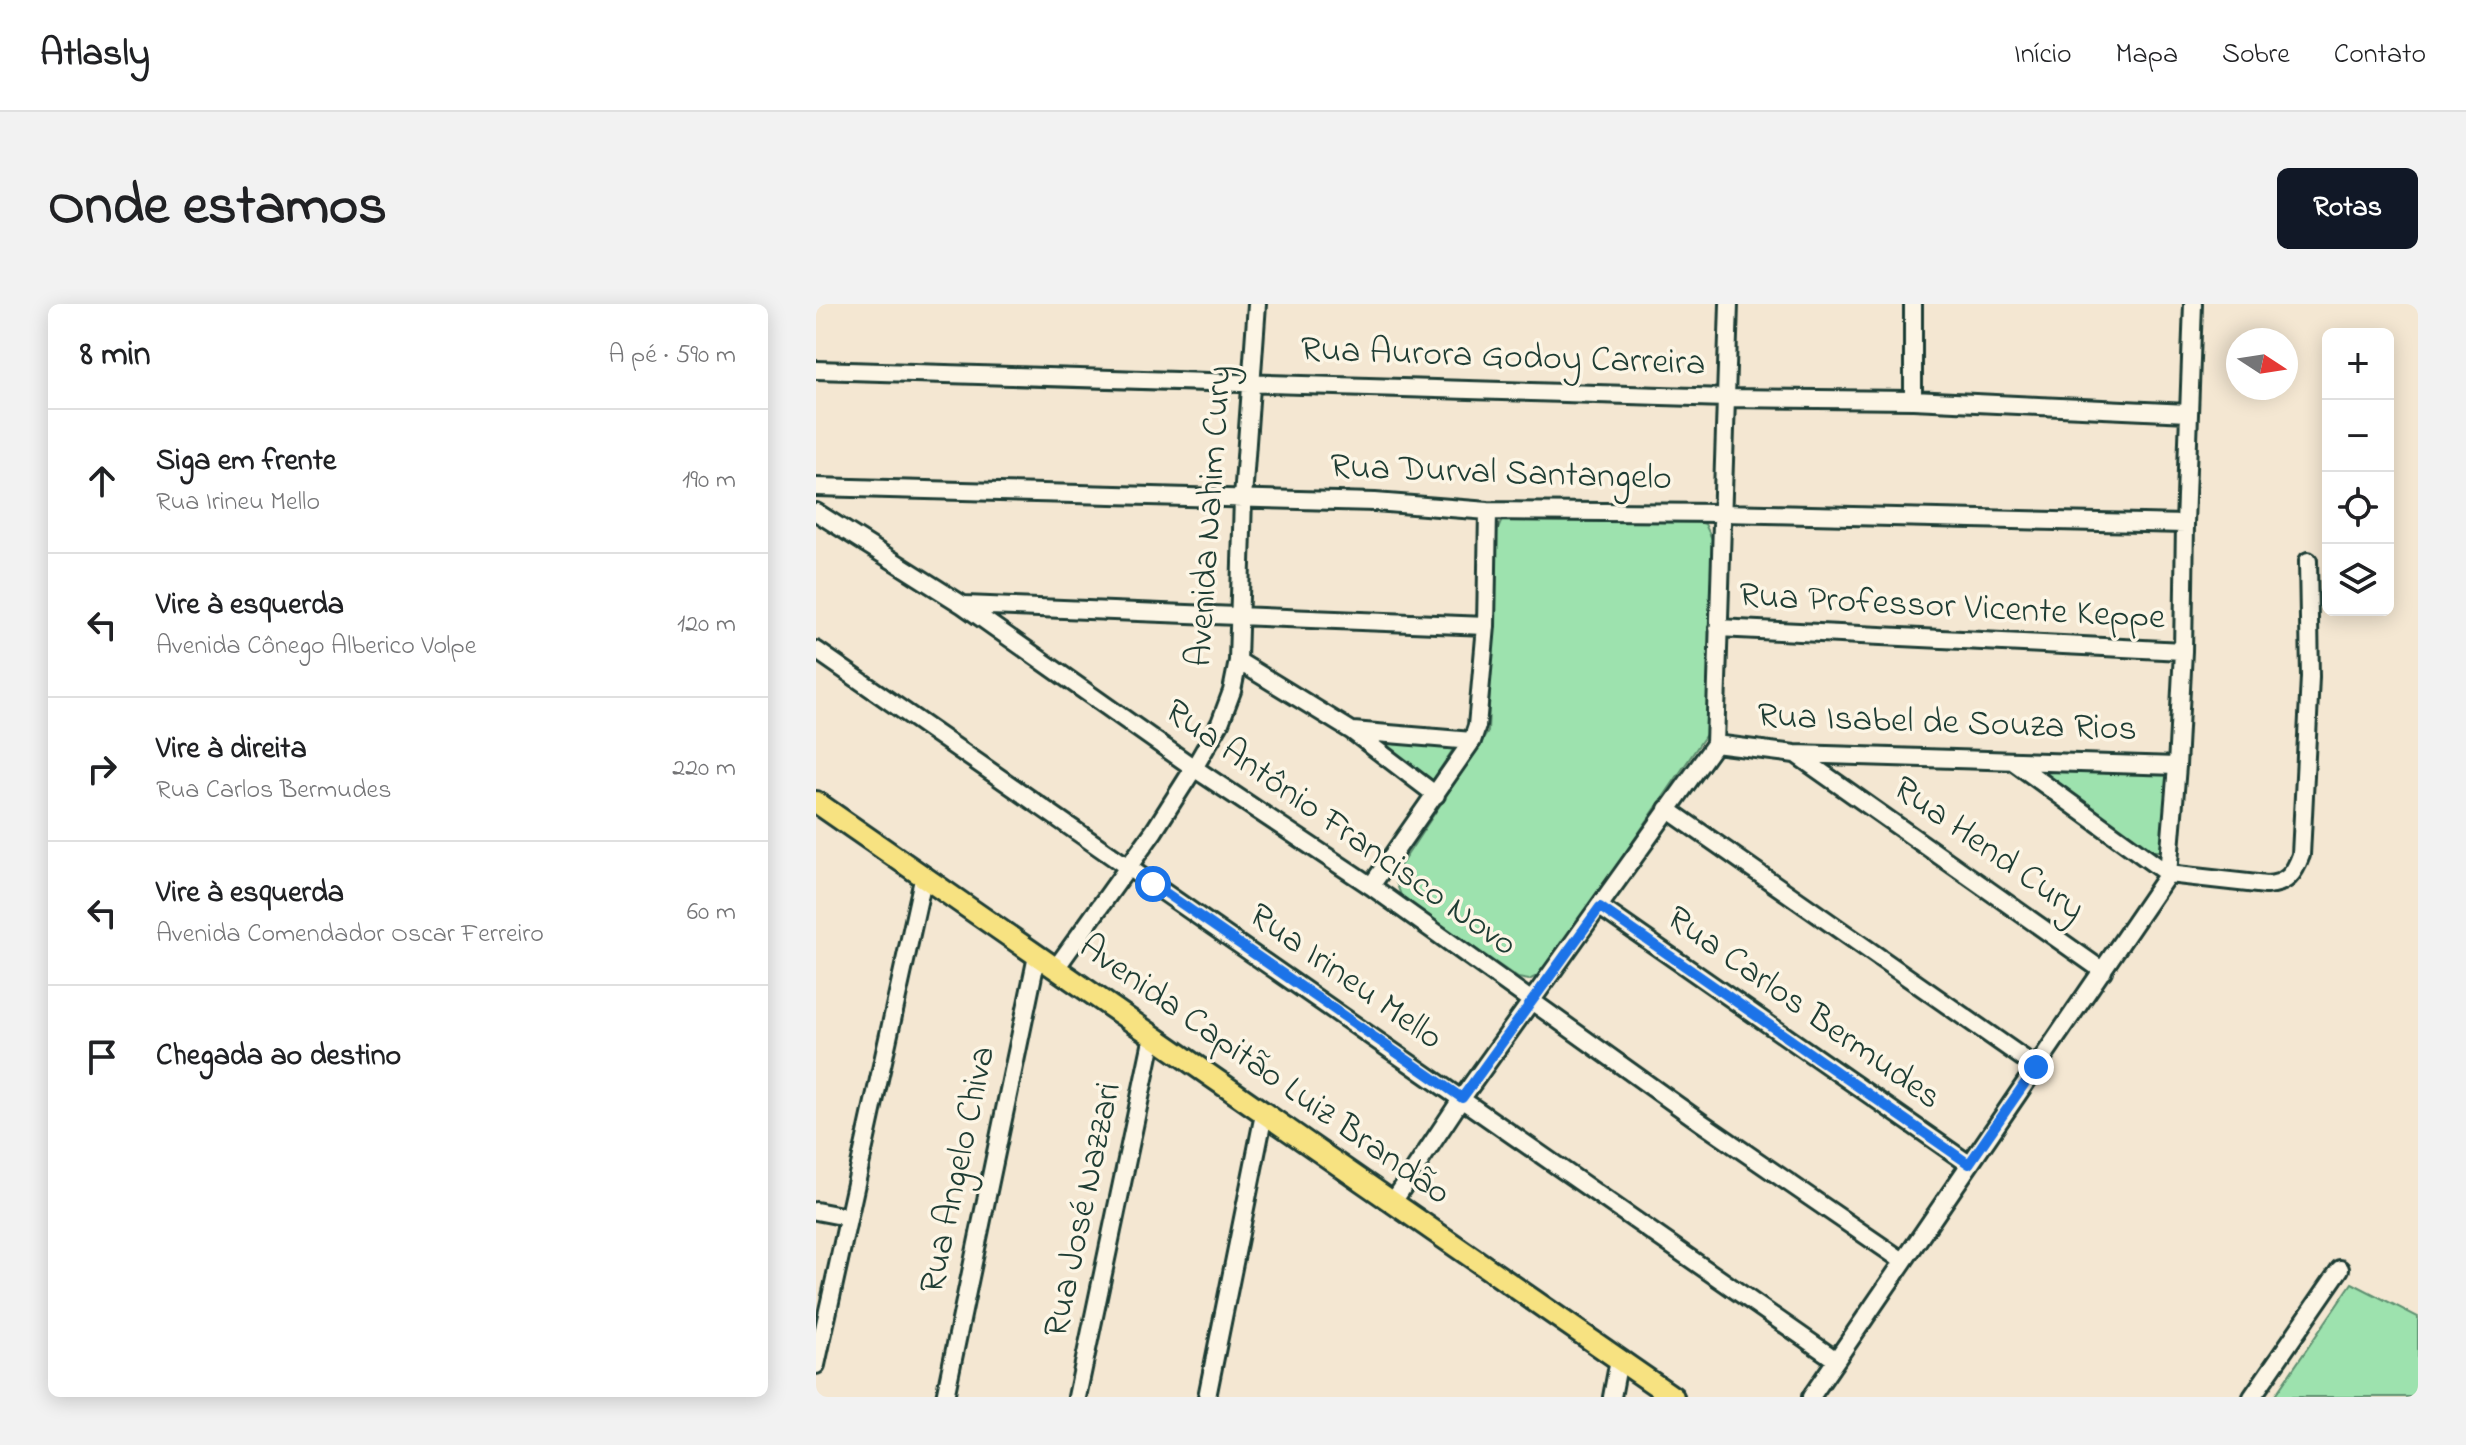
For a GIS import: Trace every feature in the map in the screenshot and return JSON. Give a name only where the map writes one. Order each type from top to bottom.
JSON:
[{"type":"main road","name":"Avenida Capitão Luiz Brandão","points":[[816,802],[1673,1397]]},
{"type":"street","name":"Avenida Nahim Cury","points":[[1056,968],[1194,768],[1220,723],[1232,691],[1238,661],[1243,498],[1257,304]]},
{"type":"street","points":[[1393,1202],[1462,1098],[1715,744],[1729,304]]},
{"type":"street","points":[[1913,304],[1913,400]]},
{"type":"street","points":[[1811,1397],[2168,874],[2183,651],[2193,304]]},
{"type":"street","name":"Rua Aurora Godoy Carreira","points":[[816,370],[1727,398],[1913,400],[2188,413]]},
{"type":"street","name":"Rua Durval Santangelo","points":[[816,487],[1375,502],[1488,511],[2185,524]]},
{"type":"street","points":[[1371,886],[1472,741],[1477,726],[1486,626],[1488,511]]},
{"type":"street","name":"Rua Antônio Francisco Novo","points":[[816,512],[963,605],[1194,768],[1371,886],[1702,1123],[1903,1261]]},
{"type":"street","points":[[2014,762],[2168,874],[2266,885],[2288,879],[2301,855],[2310,677],[2308,561]]},
{"type":"street","points":[[963,605],[1486,626]]},
{"type":"street","name":"Rua Professor Vicente Keppe","points":[[1718,628],[2183,651]]},
{"type":"street","name":"Rua Irineu Mello","points":[[816,650],[1836,1360]]},
{"type":"street","points":[[1238,661],[1352,731],[1436,795]]},
{"type":"street","points":[[1352,731],[1472,741]]},
{"type":"street","name":"Rua Isabel de Souza Rios","points":[[1715,744],[1795,754],[2177,766]]},
{"type":"street","name":"Rua Hend Cury","points":[[1795,754],[2103,971]]},
{"type":"street","points":[[1667,809],[2036,1067]]},
{"type":"street","points":[[816,1365],[924,875]]},
{"type":"street","name":"Rua Carlos Bermudes","points":[[1600,907],[1969,1164]]},
{"type":"street","name":"Rua Angelo Chiva","points":[[945,1397],[1037,956]]},
{"type":"street","name":"Rua José Nazzari","points":[[1077,1397],[1153,1036]]},
{"type":"street","points":[[1207,1397],[1264,1114]]},
{"type":"street","points":[[816,1211],[847,1217]]},
{"type":"street","points":[[2252,1397],[2340,1269]]},
{"type":"street","points":[[1612,1397],[1619,1360]]},
{"type":"green space","points":[[1509,516],[1692,520],[1705,524],[1712,539],[1707,733],[1543,973],[1529,980],[1518,978],[1402,898],[1396,882],[1400,866],[1488,732],[1496,534],[1501,522]]},
{"type":"green space","points":[[1377,739],[1456,745],[1432,781]]},
{"type":"green space","points":[[2044,771],[2168,774],[2165,847],[2160,851],[2150,851],[2046,776]]},
{"type":"green space","points":[[2352,1283],[2418,1317],[2418,1397],[2274,1397]]},
{"type":"route","points":[[1153,884],[1462,1098],[1600,907],[1969,1164],[2036,1067]]}]
